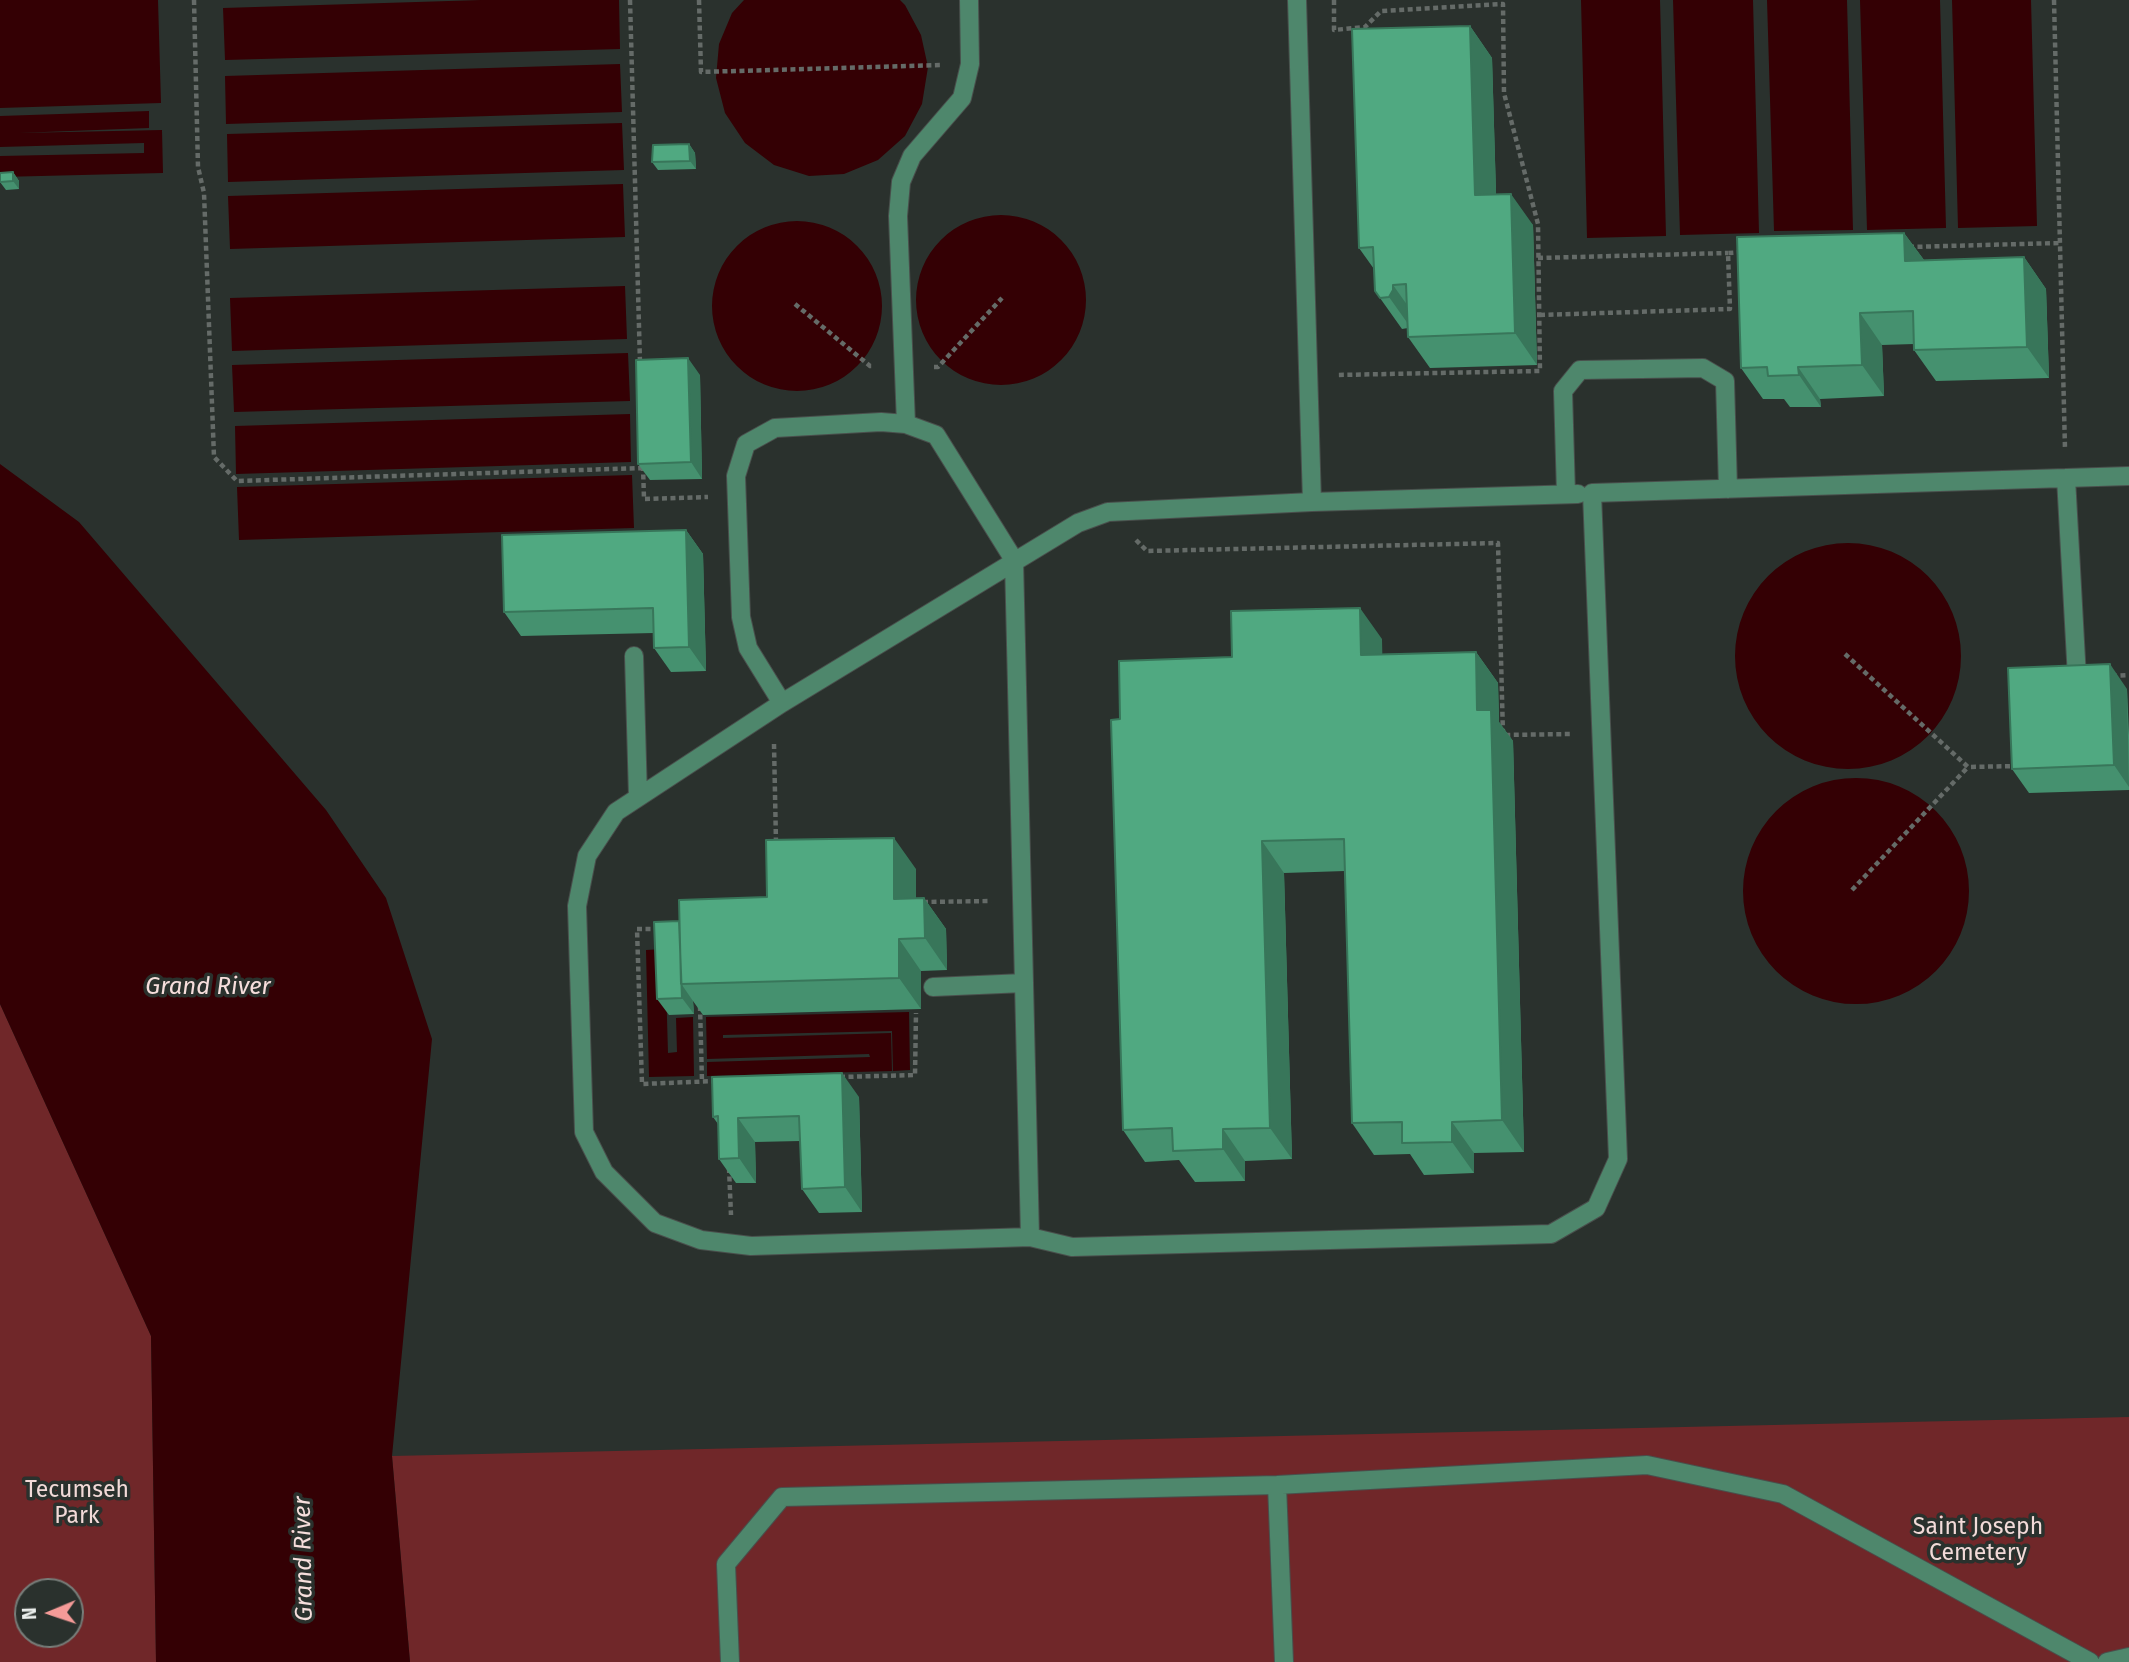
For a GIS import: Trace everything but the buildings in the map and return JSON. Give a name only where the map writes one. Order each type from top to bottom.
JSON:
[{"type":"lane","points":[[906,424],[898,216],[901,182],[912,156],[962,98],[970,64],[969,0]]},
{"type":"lane","points":[[1297,0],[1312,502]]},
{"type":"lane","points":[[1566,494],[1563,391],[1580,370],[1703,368],[1725,381],[1728,489]]},
{"type":"lane","points":[[778,705],[748,648],[744,627],[736,476],[746,444],[775,428],[881,422],[906,424],[936,435],[1014,560],[1030,1237]]},
{"type":"lane","points":[[1592,494],[1618,1159],[1596,1208],[1551,1234],[1072,1247],[1030,1237],[751,1246],[701,1240],[655,1223],[604,1172],[584,1132],[577,906],[587,856],[616,812],[778,705],[1078,523],[1108,512],[1312,502],[2129,476]]},
{"type":"lane","points":[[2066,478],[2077,678]]},
{"type":"lane","points":[[634,656],[638,797]]},
{"type":"lane","points":[[933,987],[1024,984]]},
{"type":"lane","points":[[730,1662],[726,1564],[782,1497],[1277,1485],[1647,1465],[1783,1494],[2090,1662]]},
{"type":"lane","points":[[1277,1485],[1284,1662]]},
{"type":"lane","points":[[2107,1662],[2129,1657]]},
{"type":"path","points":[[194,0],[198,167],[204,193],[214,457],[221,465],[237,481],[643,468]]},
{"type":"path","points":[[630,0],[640,372]]},
{"type":"path","points":[[699,0],[701,72],[970,64]]},
{"type":"path","points":[[1308,375],[1540,371],[1538,224],[1504,93],[1503,4],[1381,11],[1365,27],[1334,30],[1334,0]]},
{"type":"path","points":[[2054,0],[2066,478]]},
{"type":"path","points":[[1907,247],[2059,243]]},
{"type":"path","points":[[1538,258],[1755,252]]},
{"type":"path","points":[[1540,315],[1730,309],[1728,253]]},
{"type":"path","points":[[938,367],[1002,298]]},
{"type":"path","points":[[795,303],[870,366]]},
{"type":"path","points":[[643,454],[644,499],[737,496]]},
{"type":"path","points":[[1108,512],[1147,551],[1498,543],[1503,735],[1601,733]]},
{"type":"path","points":[[1845,654],[1968,767],[2023,766]]},
{"type":"path","points":[[2077,678],[2129,675]]},
{"type":"path","points":[[776,845],[778,705]]},
{"type":"path","points":[[1852,890],[1968,767]]},
{"type":"path","points":[[922,902],[1023,900]]},
{"type":"path","points":[[662,929],[637,929],[642,1084],[725,1081]]},
{"type":"path","points":[[834,1077],[915,1075],[915,1013],[934,1012],[933,987]]},
{"type":"path","points":[[700,998],[702,1082]]},
{"type":"path","points":[[729,1162],[732,1244]]},
{"type":"green space","name":"Tecumseh Park","points":[[0,1004],[151,1336],[156,1662],[0,1662]]},
{"type":"green space","name":"Saint Joseph Cemetery","points":[[2129,1417],[2129,1662],[410,1662],[392,1456]]},
{"type":"water","points":[[0,0],[158,0],[161,103],[0,108]]},
{"type":"water","points":[[481,0],[619,0],[620,49],[225,60],[223,8]]},
{"type":"water","points":[[744,0],[900,0],[921,35],[928,67],[922,104],[905,136],[878,160],[844,174],[809,176],[774,165],[745,143],[725,113],[716,78],[719,44],[732,13]]},
{"type":"water","points":[[1581,0],[1660,0],[1666,236],[1587,238]]},
{"type":"water","points":[[1673,0],[1753,0],[1759,233],[1680,235]]},
{"type":"water","points":[[1767,0],[1847,0],[1853,230],[1774,231]]},
{"type":"water","points":[[1860,0],[1940,0],[1946,228],[1867,230]]},
{"type":"water","points":[[1952,0],[2031,0],[2037,226],[1958,228]]},
{"type":"water","points":[[620,64],[622,112],[226,124],[225,76]]},
{"type":"water","points":[[149,111],[149,128],[18,133],[162,130],[163,173],[0,177],[0,156],[144,153],[144,143],[0,147],[0,116]]},
{"type":"water","points":[[622,123],[624,170],[228,182],[227,134]]},
{"type":"water","points":[[623,184],[625,237],[230,249],[228,196]]},
{"type":"water","points":[[1001,215],[1034,221],[1061,240],[1080,267],[1086,300],[1080,333],[1061,360],[1034,379],[1001,385],[968,379],[941,360],[922,333],[916,300],[922,267],[941,240],[968,221]]},
{"type":"water","points":[[797,221],[830,227],[857,246],[876,273],[882,306],[876,339],[857,366],[830,385],[797,391],[764,385],[737,366],[718,339],[712,306],[718,273],[737,246],[764,227]]},
{"type":"water","points":[[625,286],[627,339],[232,351],[230,298]]},
{"type":"water","points":[[628,353],[630,401],[234,412],[232,365]]},
{"type":"water","points":[[630,414],[631,462],[236,474],[235,426]]},
{"type":"water","name":"Grand River","points":[[0,464],[79,522],[326,810],[386,898],[432,1039],[392,1456],[410,1662],[156,1662],[151,1336],[0,1004]]},
{"type":"water","points":[[632,475],[634,528],[239,540],[237,487]]},
{"type":"water","points":[[1848,543],[1891,552],[1911,562],[1928,576],[1942,593],[1952,613],[1961,656],[1952,699],[1942,719],[1928,736],[1911,750],[1891,760],[1848,769],[1805,760],[1785,750],[1768,736],[1754,719],[1744,699],[1735,656],[1744,613],[1754,593],[1768,576],[1785,562],[1805,552]]},
{"type":"water","points":[[1856,778],[1878,780],[1899,787],[1919,797],[1936,811],[1950,828],[1960,848],[1967,869],[1967,913],[1960,934],[1950,954],[1936,971],[1919,985],[1899,995],[1878,1002],[1856,1004],[1834,1002],[1813,995],[1793,985],[1776,971],[1762,954],[1752,934],[1745,913],[1743,891],[1745,869],[1752,848],[1762,828],[1776,811],[1793,797],[1813,787],[1834,780]]},
{"type":"water","points":[[665,949],[668,1053],[677,1052],[676,1018],[693,1017],[694,1076],[649,1077],[646,950]]},
{"type":"water","points":[[909,1012],[910,1070],[893,1071],[892,1031],[723,1035],[723,1038],[891,1033],[892,1071],[707,1076],[707,1062],[870,1057],[869,1054],[707,1059],[706,1017]]}]
